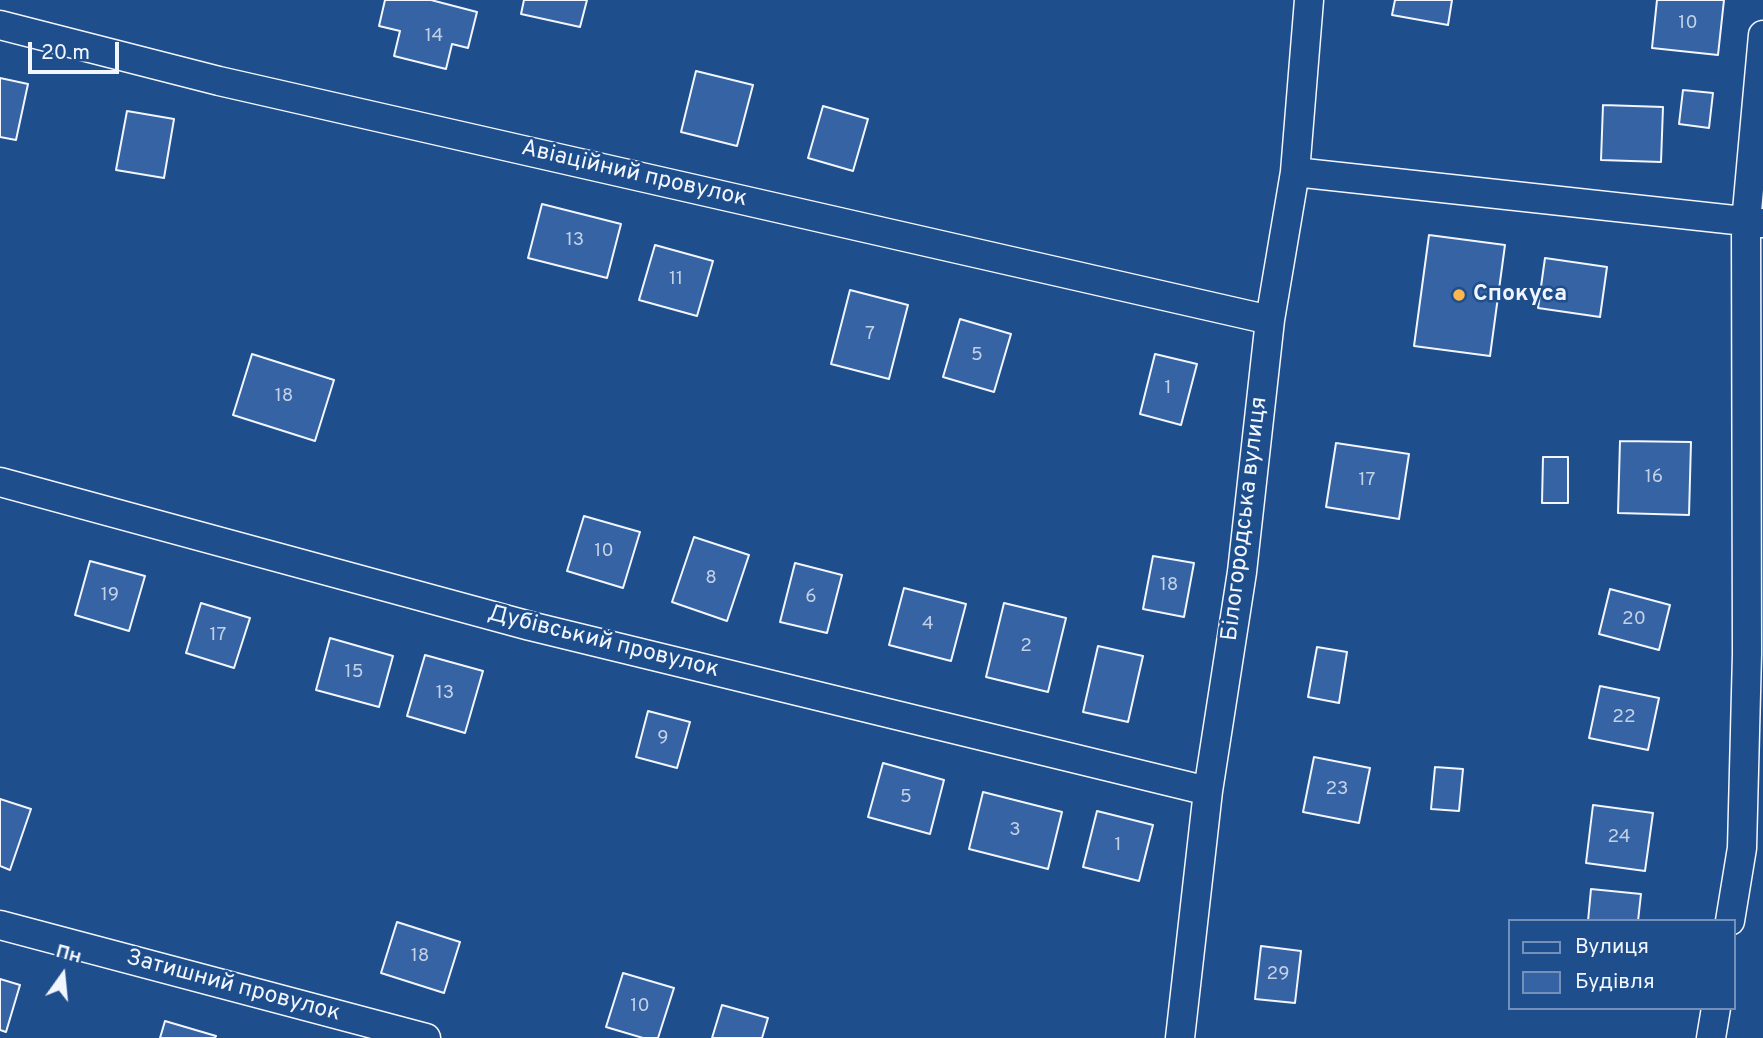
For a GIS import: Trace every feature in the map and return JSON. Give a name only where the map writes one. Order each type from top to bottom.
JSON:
[{"type":"street","name":"Білогородська вулиця","points":[[1180,1038],[1208,791],[1242,572],[1270,320],[1295,172],[1309,0]]},
{"type":"street","name":"Авіаційний провулок","points":[[0,25],[219,80],[1270,320]]},
{"type":"street","points":[[1730,919],[1742,848],[1748,654],[1754,223],[1763,35]]},
{"type":"street","points":[[1295,172],[1754,223]]},
{"type":"street","name":"Дубівський провулок","points":[[0,482],[530,626],[1208,791]]},
{"type":"street","name":"Затишний провулок","points":[[0,925],[426,1038]]},
{"type":"street","points":[[1711,1038],[1716,1010]]},
{"type":"building","points":[[385,0],[431,0],[477,12],[468,48],[452,44],[446,69],[394,56],[400,31],[379,26]]},
{"type":"building","points":[[524,0],[587,0],[580,27],[521,14]]},
{"type":"building","points":[[1395,0],[1452,0],[1448,25],[1392,15]]},
{"type":"building","points":[[1657,0],[1724,0],[1718,55],[1652,48]]},
{"type":"building","points":[[696,71],[753,85],[737,146],[681,132]]},
{"type":"building","points":[[0,78],[28,84],[16,140],[0,137]]},
{"type":"building","points":[[1683,90],[1713,93],[1709,128],[1679,124]]},
{"type":"building","points":[[1603,105],[1663,107],[1661,162],[1601,160]]},
{"type":"building","points":[[823,106],[868,119],[853,171],[808,158]]},
{"type":"building","points":[[127,111],[174,119],[164,178],[116,170]]},
{"type":"building","points":[[542,204],[621,224],[607,278],[528,258]]},
{"type":"building","points":[[1429,235],[1505,245],[1490,356],[1414,346]]},
{"type":"building","points":[[655,245],[713,261],[697,316],[639,300]]},
{"type":"building","points":[[1545,258],[1607,267],[1600,317],[1538,308]]},
{"type":"building","points":[[850,290],[908,305],[889,379],[831,364]]},
{"type":"building","points":[[960,319],[1011,334],[994,392],[943,377]]},
{"type":"building","points":[[252,354],[334,380],[315,441],[233,415]]},
{"type":"building","points":[[1155,354],[1197,364],[1181,425],[1140,414]]},
{"type":"building","points":[[1620,441],[1691,442],[1689,515],[1618,513]]},
{"type":"building","points":[[1336,443],[1409,454],[1399,519],[1326,507]]},
{"type":"building","points":[[1543,457],[1568,457],[1568,503],[1542,503]]},
{"type":"building","points":[[584,516],[640,532],[623,588],[567,571]]},
{"type":"building","points":[[694,537],[749,555],[727,621],[672,602]]},
{"type":"building","points":[[1153,556],[1194,563],[1184,617],[1143,609]]},
{"type":"building","points":[[90,561],[145,576],[129,631],[75,615]]},
{"type":"building","points":[[795,563],[842,575],[827,633],[780,622]]},
{"type":"building","points":[[904,588],[966,604],[951,661],[889,645]]},
{"type":"building","points":[[1610,589],[1670,605],[1659,650],[1599,634]]},
{"type":"building","points":[[201,603],[250,618],[234,668],[186,653]]},
{"type":"building","points":[[1004,603],[1066,618],[1048,692],[986,677]]},
{"type":"building","points":[[330,638],[393,656],[379,707],[316,690]]},
{"type":"building","points":[[1098,646],[1143,656],[1128,722],[1083,712]]},
{"type":"building","points":[[1317,647],[1347,652],[1339,703],[1308,697]]},
{"type":"building","points":[[425,655],[483,671],[465,733],[407,716]]},
{"type":"building","points":[[1600,686],[1659,698],[1648,750],[1589,738]]},
{"type":"building","points":[[648,711],[690,722],[677,768],[636,757]]},
{"type":"building","points":[[1314,757],[1370,768],[1359,823],[1303,812]]},
{"type":"building","points":[[883,763],[944,780],[930,834],[868,817]]},
{"type":"building","points":[[1435,767],[1463,769],[1459,811],[1431,809]]},
{"type":"building","points":[[983,792],[1062,812],[1048,869],[969,849]]},
{"type":"building","points":[[0,799],[31,809],[10,870],[0,866]]},
{"type":"building","points":[[1593,805],[1653,813],[1645,871],[1586,863]]},
{"type":"building","points":[[1097,811],[1153,825],[1139,881],[1083,867]]},
{"type":"building","points":[[1591,889],[1641,894],[1638,919],[1588,919]]},
{"type":"building","points":[[397,922],[460,942],[444,993],[381,973]]},
{"type":"building","points":[[1261,946],[1301,951],[1295,1003],[1255,999]]},
{"type":"building","points":[[623,973],[674,988],[658,1038],[643,1038],[606,1027]]},
{"type":"building","points":[[0,979],[20,985],[6,1032],[0,1030]]},
{"type":"building","points":[[722,1005],[768,1018],[762,1038],[712,1038]]},
{"type":"building","points":[[165,1021],[216,1036],[160,1038]]},
{"type":"place","name":"Спокуса","points":[[1459,295]]}]
